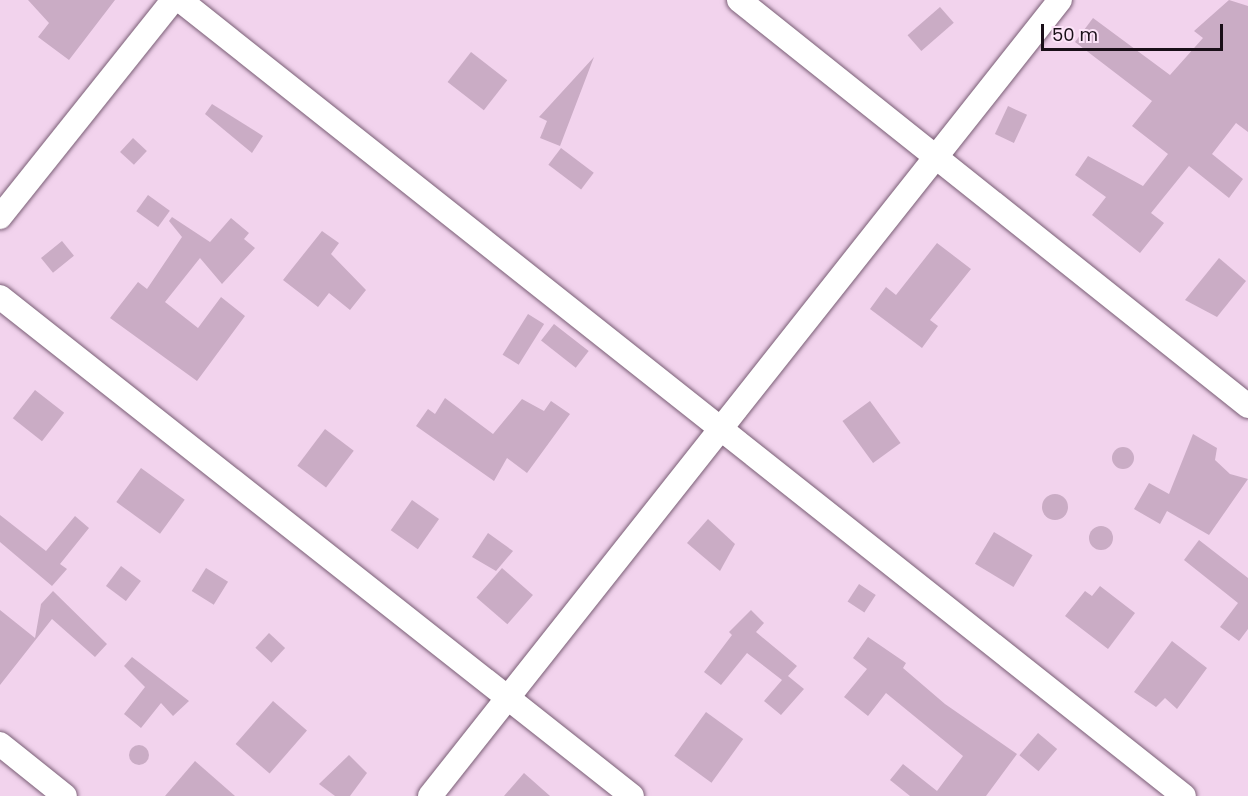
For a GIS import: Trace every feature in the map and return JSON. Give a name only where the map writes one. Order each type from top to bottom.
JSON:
[{"type":"street","points":[[0,217],[173,0]]},
{"type":"street","points":[[180,0],[1184,796]]},
{"type":"street","points":[[740,0],[1248,406]]},
{"type":"street","points":[[430,796],[510,699],[938,159],[1060,0]]},
{"type":"street","points":[[0,297],[632,796]]},
{"type":"street","points":[[0,744],[65,796]]},
{"type":"building","points":[[28,0],[115,0],[69,60],[38,37],[49,23]]},
{"type":"building","points":[[1229,0],[1248,6],[1248,132],[1236,123],[1212,154],[1243,179],[1229,198],[1189,166],[1151,213],[1164,223],[1140,253],[1092,215],[1106,197],[1075,175],[1088,156],[1143,186],[1168,154],[1132,126],[1152,101],[1075,42],[1093,18],[1170,75],[1203,38],[1194,31]]},
{"type":"building","points":[[940,7],[954,23],[921,51],[908,35]]},
{"type":"building","points":[[471,52],[507,80],[484,110],[448,82]]},
{"type":"building","points":[[594,57],[560,146],[540,138],[547,121],[539,117]]},
{"type":"building","points":[[212,104],[263,136],[252,153],[205,114]]},
{"type":"building","points":[[1008,106],[1027,115],[1014,143],[995,134]]},
{"type":"building","points":[[133,138],[147,151],[134,165],[120,152]]},
{"type":"building","points":[[561,148],[594,173],[581,189],[548,165]]},
{"type":"building","points":[[148,195],[170,211],[158,227],[136,211]]},
{"type":"building","points":[[172,217],[210,242],[231,218],[249,233],[244,239],[255,248],[222,284],[200,258],[165,302],[198,328],[221,297],[245,316],[197,381],[110,318],[138,282],[147,289],[182,237],[169,221]]},
{"type":"building","points":[[322,231],[339,243],[331,254],[366,290],[350,310],[329,293],[318,307],[283,280]]},
{"type":"building","points":[[62,241],[74,256],[53,273],[41,258]]},
{"type":"building","points":[[937,243],[971,269],[930,320],[938,326],[922,348],[870,309],[886,287],[896,295]]},
{"type":"building","points":[[1219,258],[1246,281],[1217,317],[1185,300]]},
{"type":"building","points":[[528,314],[544,324],[519,365],[503,355]]},
{"type":"building","points":[[554,324],[589,351],[576,368],[541,341]]},
{"type":"building","points":[[35,390],[64,413],[42,441],[13,418]]},
{"type":"building","points":[[445,398],[493,434],[522,399],[544,411],[551,401],[570,414],[527,473],[507,458],[494,481],[416,426],[428,409],[435,414]]},
{"type":"building","points":[[870,401],[901,443],[873,463],[842,421]]},
{"type":"building","points":[[325,429],[354,451],[326,487],[297,466]]},
{"type":"building","points":[[1193,434],[1217,448],[1215,460],[1230,474],[1248,479],[1209,535],[1167,511],[1160,524],[1134,509],[1149,483],[1169,494]]},
{"type":"building","points":[[1123,447],[1131,450],[1134,458],[1131,466],[1123,469],[1115,466],[1112,458],[1115,450]]},
{"type":"building","points":[[141,468],[185,500],[160,534],[116,502]]},
{"type":"building","points":[[1055,494],[1064,498],[1068,507],[1064,516],[1055,520],[1046,516],[1042,507],[1046,498]]},
{"type":"building","points":[[412,500],[439,519],[418,549],[391,530]]},
{"type":"building","points":[[0,515],[46,551],[75,516],[89,528],[60,564],[67,569],[52,586],[0,542]]},
{"type":"building","points":[[708,519],[735,544],[720,571],[687,543]]},
{"type":"building","points":[[1101,526],[1110,529],[1113,538],[1110,547],[1101,550],[1092,547],[1089,538],[1092,529]]},
{"type":"building","points":[[994,532],[1033,555],[1014,587],[975,564]]},
{"type":"building","points":[[488,533],[513,551],[496,571],[472,557]]},
{"type":"building","points":[[1199,540],[1248,578],[1248,629],[1239,641],[1220,627],[1238,603],[1184,560]]},
{"type":"building","points":[[121,566],[141,581],[126,601],[106,586]]},
{"type":"building","points":[[206,568],[228,582],[214,605],[192,591]]},
{"type":"building","points":[[502,568],[533,595],[507,624],[476,597]]},
{"type":"building","points":[[859,584],[876,595],[864,613],[848,602]]},
{"type":"building","points":[[1100,586],[1135,613],[1108,649],[1065,616],[1085,591],[1092,596]]},
{"type":"building","points":[[53,591],[107,644],[95,657],[52,619],[0,685],[0,610],[35,638],[41,604]]},
{"type":"building","points":[[751,610],[764,623],[756,632],[797,666],[788,676],[804,689],[781,715],[764,701],[782,680],[747,653],[721,685],[704,672],[732,635],[729,632]]},
{"type":"building","points":[[269,633],[285,648],[271,663],[255,648]]},
{"type":"building","points":[[868,637],[906,663],[903,668],[945,704],[1017,754],[986,796],[910,796],[890,780],[903,764],[937,791],[963,756],[886,693],[868,716],[844,697],[867,669],[853,658]]},
{"type":"building","points":[[1172,641],[1207,668],[1177,709],[1165,698],[1156,707],[1134,692]]},
{"type":"building","points":[[132,657],[189,701],[173,716],[161,703],[141,728],[124,714],[145,687],[124,666]]},
{"type":"building","points":[[273,701],[307,731],[270,774],[236,744]]},
{"type":"building","points":[[706,712],[743,739],[711,783],[674,756]]},
{"type":"building","points":[[1038,733],[1057,749],[1039,771],[1019,755]]},
{"type":"building","points":[[139,745],[146,748],[149,755],[146,762],[139,765],[132,762],[129,755],[132,748]]},
{"type":"building","points":[[349,755],[367,773],[350,796],[335,796],[319,784]]},
{"type":"building","points":[[195,761],[235,796],[165,796]]},
{"type":"building","points":[[524,773],[550,796],[504,796]]}]
